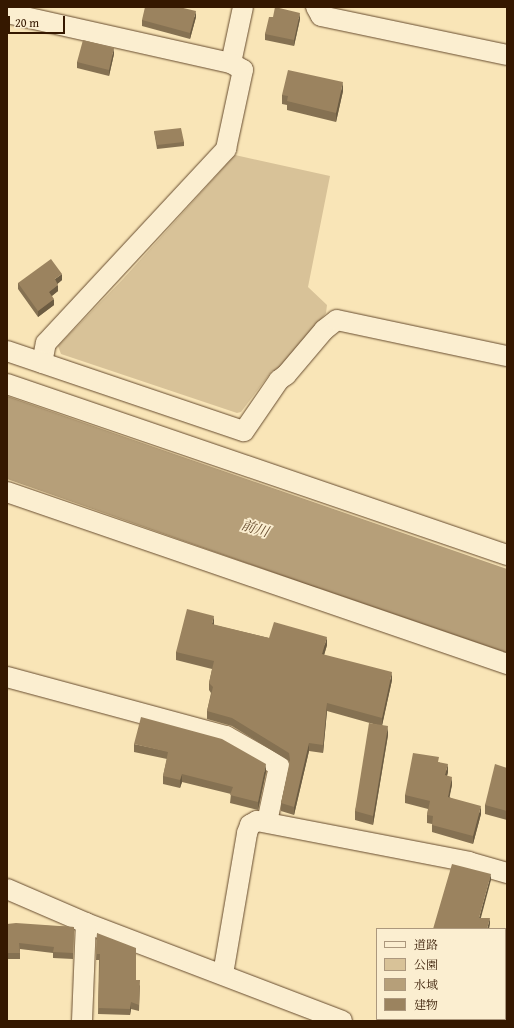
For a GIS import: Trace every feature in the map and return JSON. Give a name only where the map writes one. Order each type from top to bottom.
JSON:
[{"type":"street","points":[[230,63],[243,7]]},
{"type":"street","points":[[316,7],[321,16],[507,55]]},
{"type":"street","points":[[7,13],[230,63],[243,70],[226,149],[46,343],[42,363]]},
{"type":"street","points":[[7,351],[244,431],[279,380],[286,376],[324,330],[338,320],[507,356]]},
{"type":"street","points":[[7,384],[507,554]]},
{"type":"street","points":[[7,492],[507,664]]},
{"type":"street","points":[[7,677],[226,736],[273,762],[279,766],[267,822]]},
{"type":"street","points":[[223,974],[248,833],[250,825],[257,821],[469,862],[507,873]]},
{"type":"street","points":[[7,889],[86,923],[223,974],[342,1021]]},
{"type":"street","points":[[82,1021],[86,923]]},
{"type":"green space","points":[[235,155],[330,176],[308,287],[327,305],[326,313],[280,371],[272,371],[241,412],[237,413],[61,354],[58,346],[123,279]]},
{"type":"water","name":"前川","points":[[7,396],[507,569],[507,653],[318,588],[315,591],[300,582],[7,479]]},
{"type":"building","points":[[145,7],[179,7],[196,11],[190,33],[142,20]]},
{"type":"building","points":[[275,7],[300,13],[294,40],[265,34],[269,17],[273,17]]},
{"type":"building","points":[[83,40],[114,48],[109,70],[77,62]]},
{"type":"building","points":[[288,70],[343,82],[336,113],[287,101],[288,96],[282,95]]},
{"type":"building","points":[[181,128],[184,142],[157,145],[154,131]]},
{"type":"building","points":[[51,259],[62,274],[55,279],[58,285],[49,292],[54,299],[38,311],[18,283]]},
{"type":"building","points":[[187,609],[214,616],[212,624],[269,638],[274,622],[327,637],[322,654],[392,672],[382,718],[327,703],[323,745],[309,743],[294,807],[281,803],[290,760],[289,753],[232,718],[207,711],[213,687],[209,683],[214,661],[176,652]]},
{"type":"building","points":[[141,717],[222,739],[266,764],[258,802],[230,795],[233,787],[182,774],[180,780],[163,776],[168,752],[134,744]]},
{"type":"building","points":[[369,723],[388,726],[373,816],[355,811]]},
{"type":"building","points":[[413,753],[439,757],[438,762],[448,764],[445,775],[452,777],[448,797],[481,806],[473,836],[432,825],[433,816],[427,815],[430,801],[405,795]]},
{"type":"building","points":[[495,764],[507,768],[507,811],[485,805]]},
{"type":"building","points":[[452,864],[491,874],[479,918],[490,918],[487,928],[433,928]]},
{"type":"building","points":[[16,923],[74,927],[73,953],[53,952],[54,947],[19,943],[20,953],[7,953],[7,924]]},
{"type":"building","points":[[97,933],[136,948],[136,980],[140,980],[139,1005],[131,1002],[130,1009],[98,1008],[100,954],[96,954]]}]
